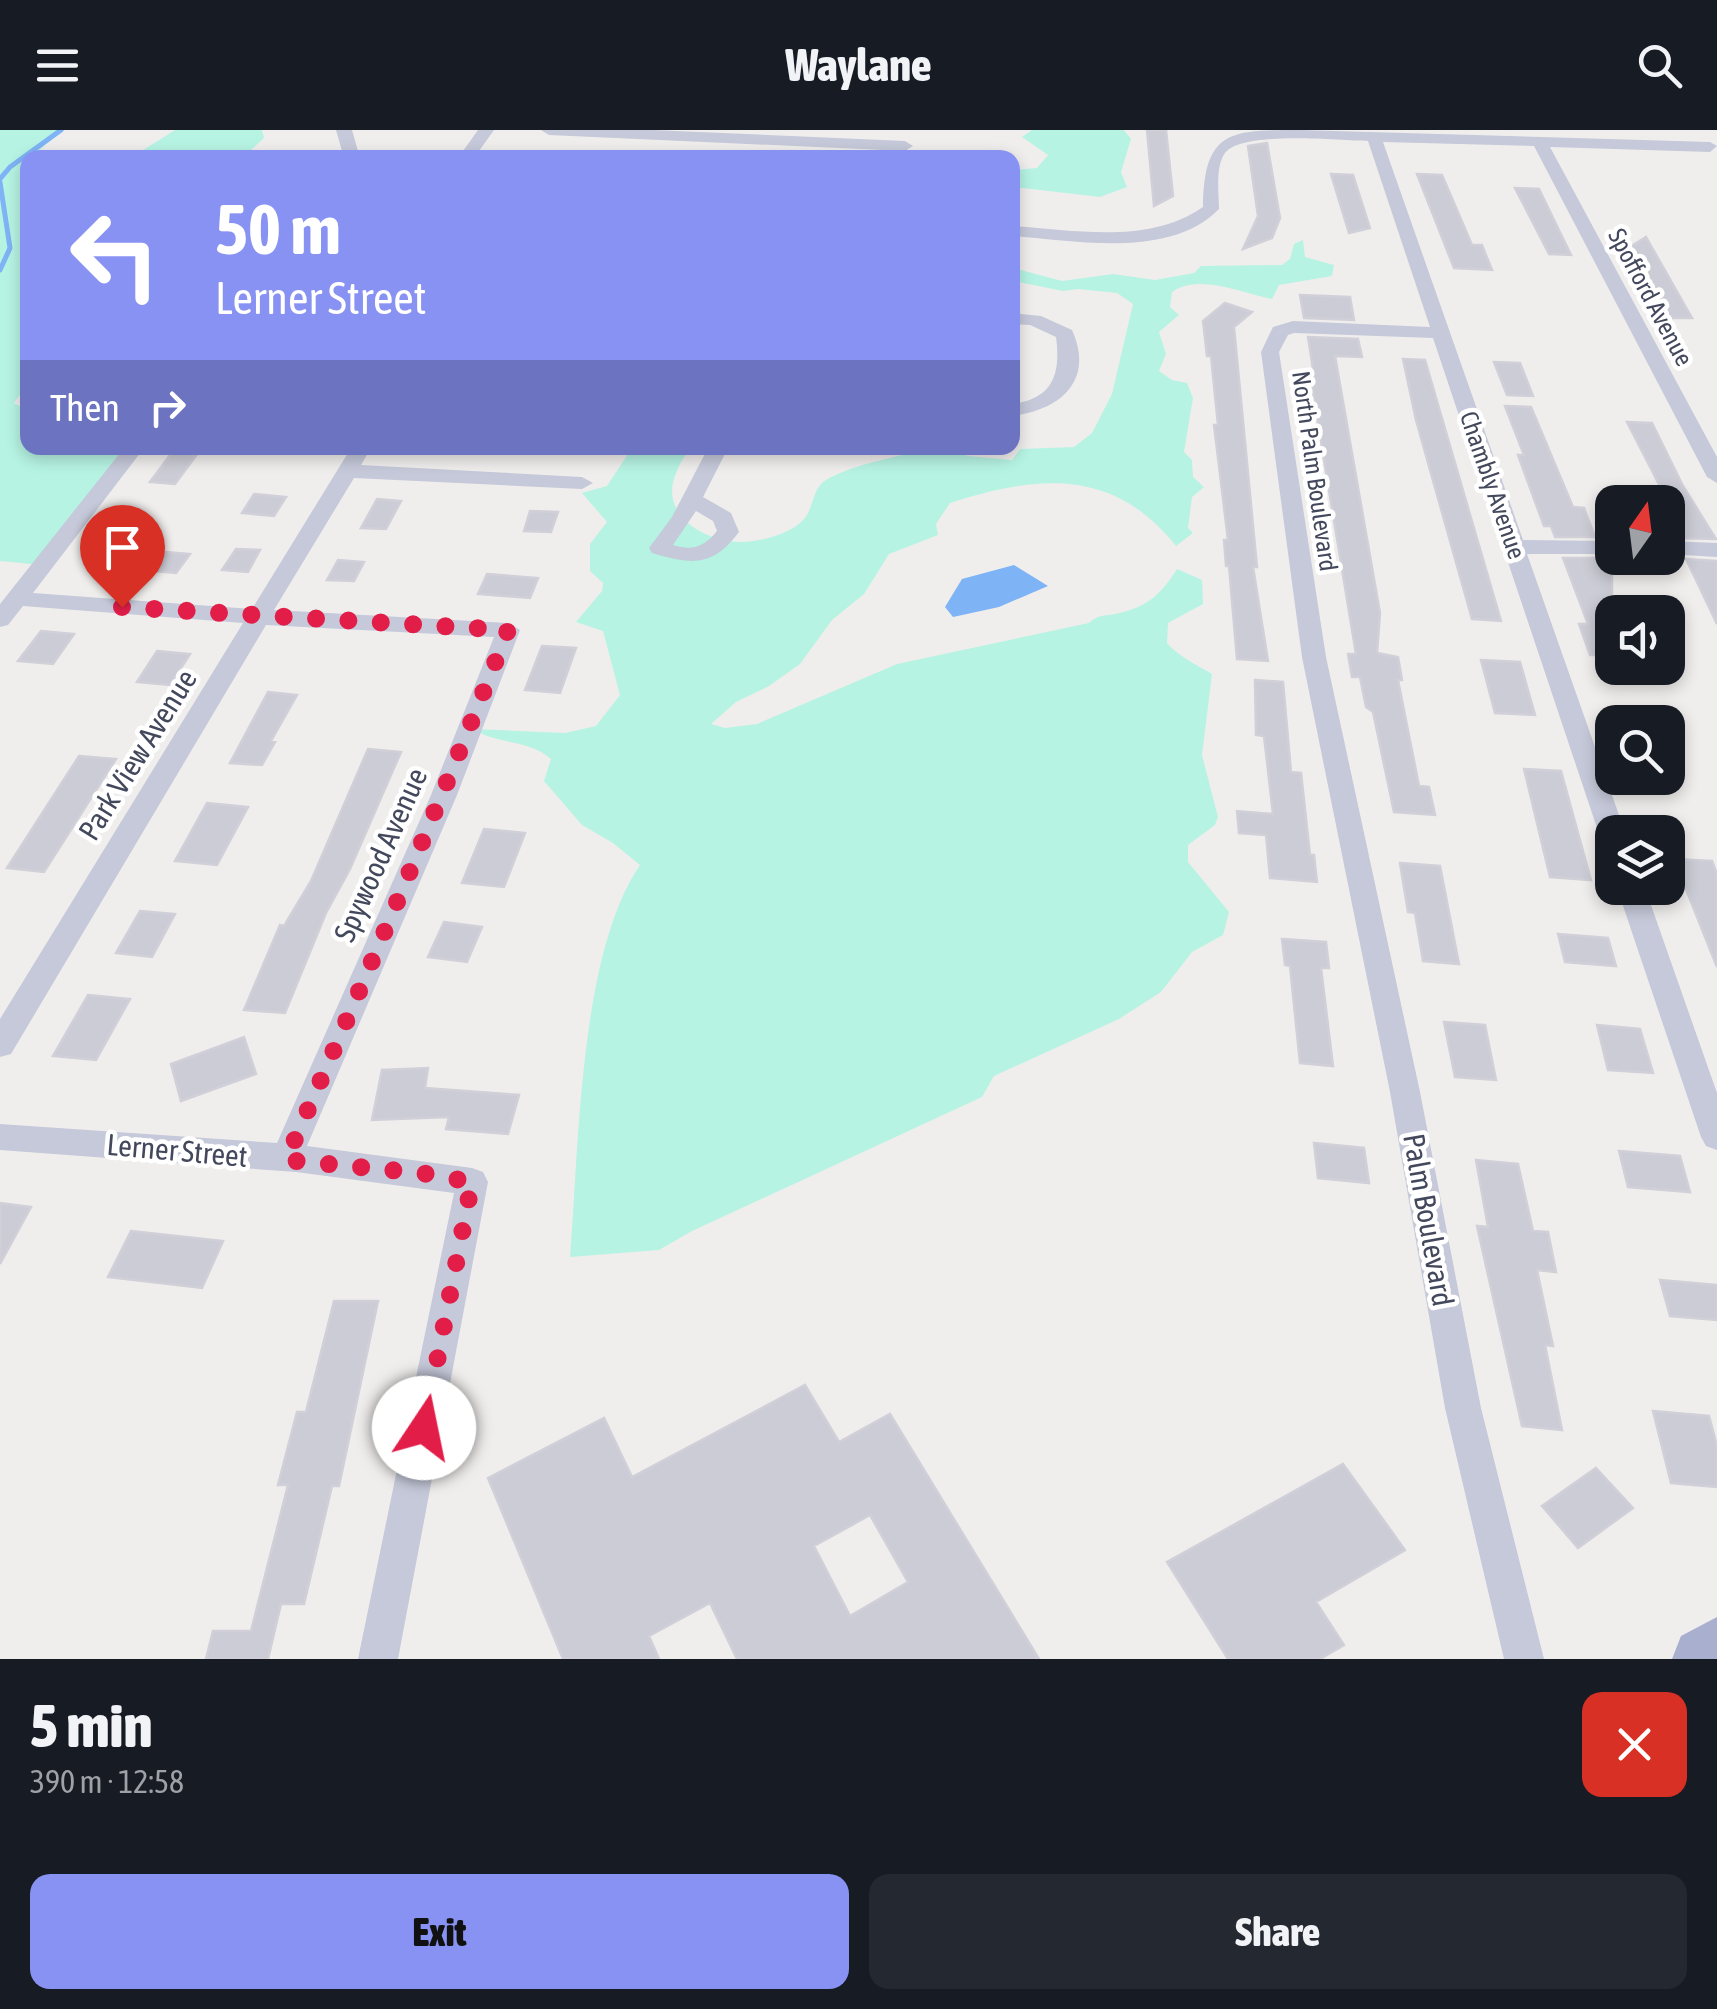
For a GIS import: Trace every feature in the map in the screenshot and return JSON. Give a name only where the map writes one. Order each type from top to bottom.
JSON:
[{"type":"main road","points":[[1704,1659],[1717,1649]]},
{"type":"street","points":[[548,130],[905,145]]},
{"type":"street","points":[[1698,130],[1714,152]]},
{"type":"street","points":[[1020,232],[1154,234],[1201,220],[1211,210],[1209,169],[1218,149],[1229,142],[1278,134],[1714,152]]},
{"type":"street","name":"Chambly Avenue","points":[[1374,137],[1606,815]]},
{"type":"street","name":"Spofford Avenue","points":[[1540,142],[1717,477]]},
{"type":"street","points":[[1020,319],[1034,320],[1065,334],[1070,357],[1064,386],[1053,400],[1020,408]]},
{"type":"street","name":"North Palm Boulevard","points":[[1340,780],[1314,657],[1270,352],[1280,331],[1293,327],[1440,333]]},
{"type":"street","points":[[0,620],[129,455]]},
{"type":"street","name":"Park View Avenue","points":[[0,1045],[357,455]]},
{"type":"street","points":[[692,499],[714,455]]},
{"type":"street","points":[[346,472],[582,482]]},
{"type":"street","points":[[1515,547],[1595,547]]},
{"type":"street","points":[[1685,549],[1717,550]]},
{"type":"street","points":[[18,599],[261,618]]},
{"type":"street","name":"Spywood Avenue","points":[[261,618],[508,630],[444,795],[286,1160]]},
{"type":"street","name":"Palm Boulevard","points":[[1340,780],[1405,1092],[1463,1408],[1524,1659]]},
{"type":"street","points":[[1637,905],[1717,1137]]},
{"type":"street","name":"Lerner Street","points":[[0,1136],[422,1173],[472,1182],[378,1659]]},
{"type":"green space","points":[[0,130],[62,130],[40,150],[20,150],[20,395],[14,403],[20,406],[20,455],[129,455],[41,565],[0,561]]},
{"type":"green space","points":[[175,130],[262,130],[264,138],[251,150],[143,150]]},
{"type":"green space","points":[[1032,130],[1124,130],[1131,139],[1121,172],[1127,187],[1100,197],[1020,188],[1020,169],[1037,168],[1048,155],[1022,137]]},
{"type":"green space","points":[[1303,240],[1305,257],[1334,265],[1332,276],[1279,285],[1272,299],[1208,284],[1172,292],[1170,307],[1179,315],[1159,332],[1166,354],[1159,371],[1172,380],[1187,383],[1193,398],[1184,452],[1192,460],[1193,477],[1204,487],[1192,497],[1188,528],[1193,533],[1176,546],[1152,520],[1126,502],[1100,490],[1072,484],[1014,487],[950,503],[936,524],[938,535],[889,554],[864,594],[832,620],[800,664],[769,686],[736,702],[711,724],[725,728],[757,724],[897,664],[1089,623],[1100,616],[1129,610],[1153,598],[1177,569],[1202,580],[1203,604],[1168,623],[1167,643],[1212,674],[1202,755],[1218,817],[1215,825],[1188,845],[1188,862],[1229,912],[1223,935],[1192,952],[1161,992],[1119,1019],[994,1076],[982,1097],[692,1231],[659,1250],[570,1257],[580,1109],[593,999],[620,903],[640,865],[582,825],[544,781],[551,759],[533,748],[473,729],[565,733],[596,726],[620,695],[603,631],[576,622],[602,591],[603,583],[590,571],[590,544],[607,522],[582,493],[607,486],[627,455],[686,455],[672,486],[678,512],[711,536],[748,542],[791,529],[807,514],[821,484],[872,462],[905,455],[1012,460],[1020,455],[1020,449],[1074,447],[1092,433],[1112,394],[1133,304],[1117,293],[1063,291],[1020,282],[1020,270],[1062,281],[1113,274],[1155,280],[1194,273],[1201,266],[1282,265],[1290,259],[1294,244]]},
{"type":"water","points":[[1014,565],[1048,586],[999,607],[953,617],[945,607],[962,579]]},
{"type":"building","points":[[1147,130],[1166,130],[1173,196],[1154,206]]},
{"type":"building","points":[[1267,143],[1280,218],[1272,238],[1243,249],[1258,216],[1248,146]]},
{"type":"building","points":[[1331,174],[1353,175],[1370,228],[1349,233]]},
{"type":"building","points":[[1417,174],[1442,175],[1472,245],[1482,245],[1492,270],[1454,268]]},
{"type":"building","points":[[1515,188],[1539,189],[1571,255],[1549,254]]},
{"type":"building","points":[[1646,237],[1692,318],[1668,318],[1630,247]]},
{"type":"building","points":[[1300,295],[1350,297],[1354,320],[1304,318]]},
{"type":"building","points":[[1225,303],[1252,312],[1234,327],[1257,567],[1253,567],[1268,661],[1237,659],[1214,425],[1218,425],[1203,321]]},
{"type":"building","points":[[1308,337],[1358,339],[1362,357],[1335,356],[1380,613],[1377,653],[1398,657],[1402,680],[1398,680],[1419,786],[1429,787],[1435,815],[1394,812],[1373,712],[1366,707],[1360,677],[1352,677],[1348,654],[1356,654],[1310,375],[1314,375]]},
{"type":"building","points":[[1403,359],[1425,360],[1501,621],[1472,619],[1416,420]]},
{"type":"building","points":[[1494,362],[1520,363],[1533,396],[1507,395]]},
{"type":"building","points":[[1505,406],[1531,407],[1573,507],[1584,508],[1595,537],[1555,537],[1551,526],[1544,526],[1518,455],[1524,455]]},
{"type":"building","points":[[1627,422],[1652,423],[1683,485],[1659,485]]},
{"type":"building","points":[[170,455],[197,455],[175,484],[150,482]]},
{"type":"building","points":[[1685,489],[1716,539],[1685,538]]},
{"type":"building","points":[[254,494],[286,497],[274,516],[242,513]]},
{"type":"building","points":[[377,499],[401,501],[386,529],[361,528]]},
{"type":"building","points":[[530,511],[558,512],[551,532],[524,531]]},
{"type":"building","points":[[129,549],[190,554],[176,573],[116,568]]},
{"type":"building","points":[[236,549],[260,550],[248,572],[222,570]]},
{"type":"building","points":[[1563,558],[1595,558],[1595,575],[1612,575],[1612,595],[1595,595],[1595,655],[1590,655],[1579,624],[1588,624]]},
{"type":"building","points":[[1686,559],[1717,561],[1717,624]]},
{"type":"building","points":[[338,560],[364,562],[354,581],[327,580]]},
{"type":"building","points":[[487,574],[538,578],[530,598],[478,594]]},
{"type":"building","points":[[41,631],[74,634],[53,664],[18,661]]},
{"type":"building","points":[[542,646],[576,648],[560,693],[525,690]]},
{"type":"building","points":[[157,651],[190,654],[170,685],[137,682]]},
{"type":"building","points":[[1481,660],[1520,662],[1535,715],[1495,713]]},
{"type":"building","points":[[1255,680],[1283,682],[1291,772],[1301,773],[1310,855],[1314,855],[1317,882],[1270,878],[1266,835],[1239,833],[1237,811],[1273,814],[1264,736],[1256,735]]},
{"type":"building","points":[[268,692],[297,695],[271,741],[275,742],[262,765],[230,763]]},
{"type":"building","points":[[368,749],[401,752],[350,869],[326,913],[285,1013],[244,1010],[280,925],[284,926],[311,881]]},
{"type":"building","points":[[79,756],[116,759],[44,872],[7,868]]},
{"type":"building","points":[[1524,769],[1561,771],[1591,880],[1550,877]]},
{"type":"building","points":[[207,803],[248,807],[217,865],[175,861]]},
{"type":"building","points":[[484,829],[525,833],[504,887],[462,883]]},
{"type":"building","points":[[1685,860],[1712,861],[1717,874],[1717,967],[1685,887]]},
{"type":"building","points":[[1400,863],[1440,866],[1459,964],[1423,961],[1415,913],[1408,912]]},
{"type":"building","points":[[140,911],[175,914],[152,957],[116,953]]},
{"type":"building","points":[[444,922],[482,927],[467,962],[428,957]]},
{"type":"building","points":[[1558,934],[1608,938],[1616,966],[1565,962]]},
{"type":"building","points":[[1282,939],[1326,942],[1329,968],[1321,968],[1333,1066],[1300,1063],[1290,966],[1285,965]]},
{"type":"building","points":[[88,995],[130,999],[96,1060],[53,1056]]},
{"type":"building","points":[[1444,1022],[1485,1025],[1496,1080],[1455,1077]]},
{"type":"building","points":[[1597,1025],[1640,1029],[1653,1073],[1608,1070]]},
{"type":"building","points":[[244,1037],[256,1074],[181,1101],[171,1064]]},
{"type":"building","points":[[428,1068],[425,1088],[519,1095],[508,1134],[446,1129],[449,1117],[372,1120],[382,1070]]},
{"type":"building","points":[[1314,1143],[1364,1148],[1369,1183],[1318,1178]]},
{"type":"building","points":[[1619,1151],[1680,1156],[1690,1192],[1628,1187]]},
{"type":"building","points":[[1476,1160],[1518,1164],[1533,1231],[1548,1232],[1556,1272],[1537,1270],[1553,1346],[1545,1345],[1562,1430],[1522,1426],[1477,1226],[1488,1227]]},
{"type":"building","points":[[0,1203],[31,1207],[0,1264]]},
{"type":"building","points":[[131,1231],[223,1241],[202,1288],[108,1277]]},
{"type":"building","points":[[1660,1280],[1717,1285],[1717,1320],[1670,1316]]},
{"type":"building","points":[[334,1301],[378,1301],[339,1486],[332,1486],[304,1604],[281,1604],[268,1659],[206,1659],[213,1631],[251,1631],[288,1485],[278,1485],[297,1412],[306,1412]]},
{"type":"building","points":[[805,1385],[839,1442],[890,1414],[1039,1659],[737,1659],[710,1603],[649,1636],[659,1659],[563,1659],[488,1478],[604,1418],[632,1477]],"holes":[[[870,1515],[908,1582],[850,1616],[814,1546]]]},
{"type":"building","points":[[1653,1411],[1709,1416],[1717,1446],[1717,1487],[1671,1483]]},
{"type":"building","points":[[1343,1464],[1405,1550],[1316,1602],[1344,1645],[1320,1659],[1228,1659],[1167,1562]]},
{"type":"building","points":[[1596,1468],[1633,1508],[1578,1548],[1542,1506]]},
{"type":"waterway","points":[[33,150],[61,130]]},
{"type":"waterway","points":[[0,179],[20,160]]},
{"type":"waterway","points":[[0,182],[10,248],[0,270]]},
{"type":"route","points":[[122,607],[508,630],[444,795],[286,1160],[422,1173],[472,1182],[424,1428]]}]
